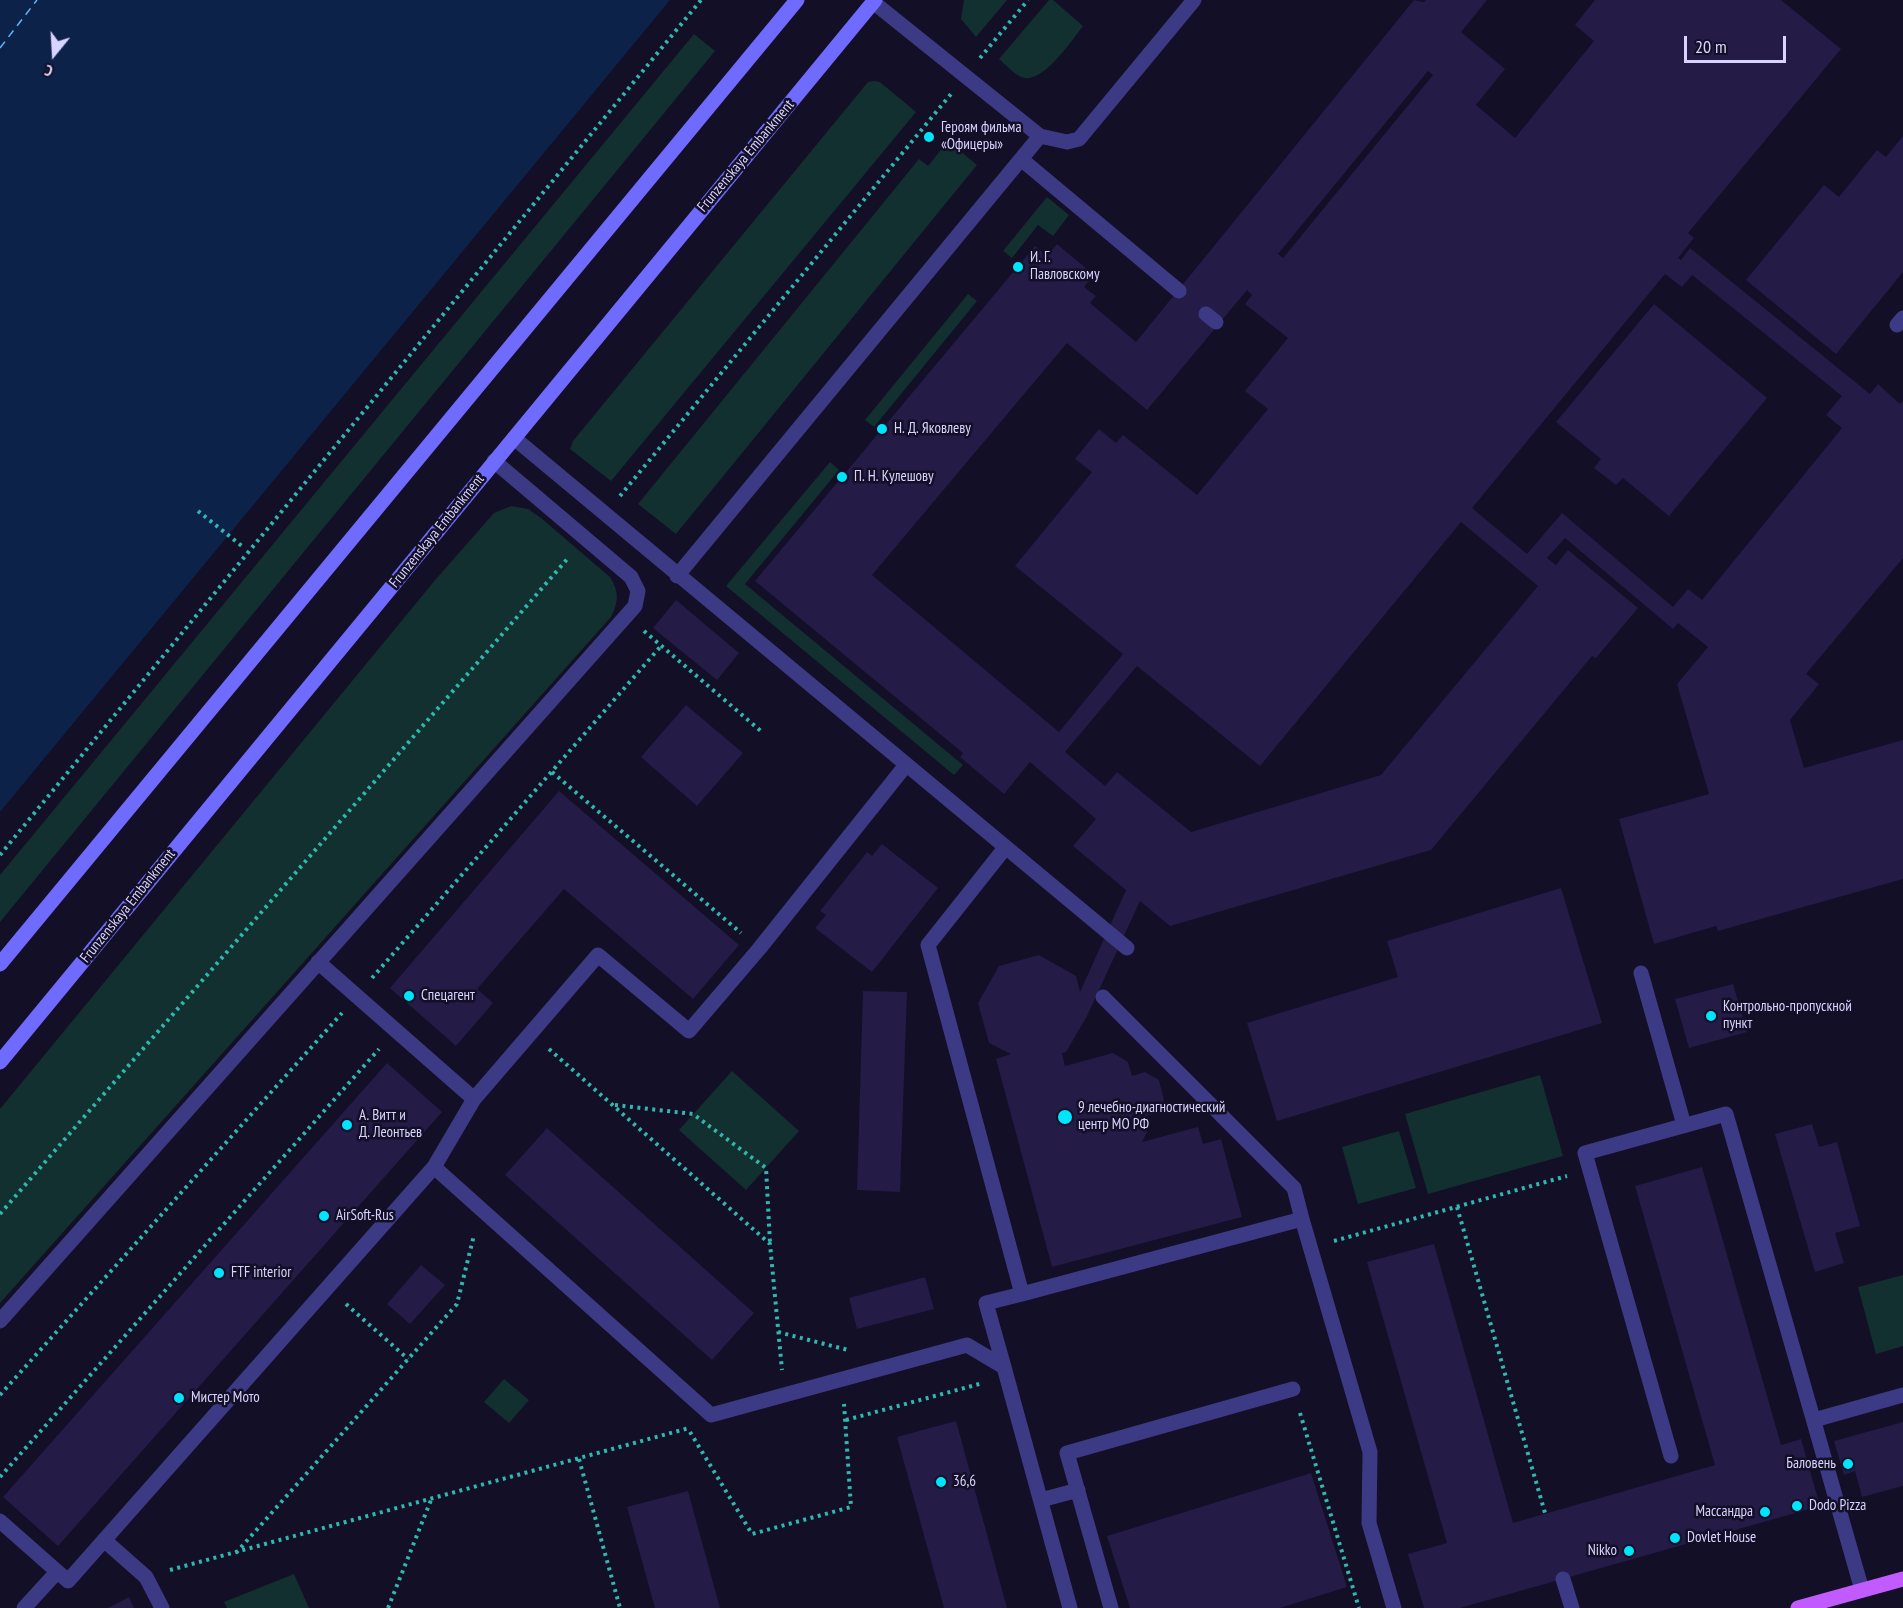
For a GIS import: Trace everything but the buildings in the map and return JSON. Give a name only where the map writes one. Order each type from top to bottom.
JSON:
[{"type":"main road","points":[[0,964],[796,0]]},
{"type":"main road","name":"Frunzenskaya Embankment","points":[[0,1062],[874,1]]},
{"type":"main road","points":[[1798,1608],[1903,1579]]},
{"type":"lane","points":[[874,1],[1040,136],[1067,142],[1079,139],[1194,0]]},
{"type":"lane","points":[[677,576],[1040,136]]},
{"type":"lane","points":[[1021,159],[1179,291]]},
{"type":"lane","points":[[513,438],[1127,948]]},
{"type":"lane","points":[[0,1321],[635,606],[638,591],[631,577],[494,461]]},
{"type":"lane","points":[[0,1521],[68,1581],[434,1167],[474,1099],[598,955],[689,1031],[759,949],[906,765]]},
{"type":"lane","points":[[1005,848],[928,945],[1022,1294]]},
{"type":"lane","points":[[318,962],[474,1099]]},
{"type":"lane","points":[[1641,973],[1684,1125]]},
{"type":"lane","points":[[1103,997],[1294,1188],[1370,1452],[1369,1523],[1394,1608]]},
{"type":"lane","points":[[1671,1456],[1585,1153],[1726,1114],[1862,1590]]},
{"type":"lane","points":[[434,1167],[711,1415],[967,1345],[1006,1372]]},
{"type":"lane","points":[[1070,1608],[986,1303],[1302,1219]]},
{"type":"lane","points":[[1111,1608],[1067,1453],[1293,1389]]},
{"type":"lane","points":[[1814,1420],[1903,1395]]},
{"type":"lane","points":[[1041,1500],[1077,1490]]},
{"type":"lane","points":[[104,1540],[146,1577],[162,1608]]},
{"type":"lane","points":[[24,1608],[57,1572]]},
{"type":"lane","points":[[1563,1579],[1572,1608]]},
{"type":"path","points":[[0,855],[700,0]]},
{"type":"path","points":[[604,515],[1029,0]]},
{"type":"path","points":[[198,511],[243,548]]},
{"type":"path","points":[[0,1214],[585,538]]},
{"type":"path","points":[[639,627],[762,732]]},
{"type":"path","points":[[0,1395],[356,997],[661,646]]},
{"type":"path","points":[[552,772],[759,949]]},
{"type":"path","points":[[0,1477],[395,1031]]},
{"type":"path","points":[[555,1054],[770,1244]]},
{"type":"path","points":[[614,1105],[693,1114],[766,1168],[770,1244],[784,1395]]},
{"type":"path","points":[[1311,1248],[1590,1170]]},
{"type":"path","points":[[1457,1207],[1545,1513]]},
{"type":"path","points":[[236,1553],[457,1304],[480,1208]]},
{"type":"path","points":[[347,1306],[408,1359]]},
{"type":"path","points":[[778,1332],[857,1352],[863,1373]]},
{"type":"path","points":[[845,1420],[1006,1372]]},
{"type":"path","points":[[688,1429],[752,1534],[851,1507],[843,1379]]},
{"type":"path","points":[[1293,1389],[1359,1608]]},
{"type":"path","points":[[146,1577],[688,1429],[711,1415]]},
{"type":"path","points":[[579,1459],[620,1608]]},
{"type":"path","points":[[388,1608],[432,1499]]},
{"type":"green space","points":[[964,0],[1007,0],[976,37],[961,19]]},
{"type":"green space","points":[[1049,0],[1053,0],[1083,26],[1047,69],[1029,78],[1021,77],[999,59]]},
{"type":"green space","points":[[694,34],[715,51],[0,922],[0,875]]},
{"type":"green space","points":[[868,82],[880,82],[916,112],[611,481],[570,449],[573,441]]},
{"type":"green space","points":[[948,141],[977,165],[676,534],[638,504],[919,159],[928,166]]},
{"type":"green space","points":[[1047,197],[1069,215],[1053,236],[1038,225],[1012,258],[1003,251]]},
{"type":"green space","points":[[968,294],[977,301],[874,427],[865,420]]},
{"type":"green space","points":[[830,462],[839,470],[745,584],[963,765],[954,775],[726,586]]},
{"type":"green space","points":[[511,506],[528,509],[541,518],[610,577],[617,597],[611,617],[0,1303],[0,1109],[436,579],[494,513]]},
{"type":"green space","points":[[732,1071],[799,1131],[746,1190],[679,1130]]},
{"type":"green space","points":[[1540,1075],[1563,1156],[1428,1194],[1405,1114]]},
{"type":"green space","points":[[1399,1131],[1416,1188],[1358,1204],[1342,1147]]},
{"type":"green space","points":[[1903,1275],[1903,1346],[1876,1354],[1858,1287]]},
{"type":"green space","points":[[504,1379],[529,1400],[509,1423],[484,1402]]},
{"type":"green space","points":[[294,1574],[309,1608],[227,1608],[224,1602]]},
{"type":"water","points":[[0,0],[670,0],[0,812]]},
{"type":"ferry route","points":[[0,48],[37,0]]},
{"type":"place","name":"Героям фильма «Офицеры»","points":[[929,137]]},
{"type":"place","name":"И. Г. Павловскому","points":[[1018,267]]},
{"type":"place","name":"Н. Д. Яковлеву","points":[[882,429]]},
{"type":"place","name":"П. Н. Кулешову","points":[[842,477]]},
{"type":"place","name":"Спецагент","points":[[409,996]]},
{"type":"place","name":"Контрольно-пропускной пункт","points":[[1711,1016]]},
{"type":"place","name":"9 лечебно-диагностический центр МО РФ","points":[[1065,1117]]},
{"type":"place","name":"А. Витт и Д. Леонтьев","points":[[347,1125]]},
{"type":"place","name":"AirSoft-Rus","points":[[324,1216]]},
{"type":"place","name":"FTF interior","points":[[219,1273]]},
{"type":"place","name":"Мистер Мото","points":[[179,1398]]},
{"type":"place","name":"Баловень","points":[[1848,1464]]},
{"type":"place","name":"36,6","points":[[941,1482]]},
{"type":"place","name":"Dodo Pizza","points":[[1797,1506]]},
{"type":"place","name":"Массандра","points":[[1765,1512]]},
{"type":"place","name":"Dovlet House","points":[[1675,1538]]},
{"type":"place","name":"Nikko","points":[[1629,1551]]}]
